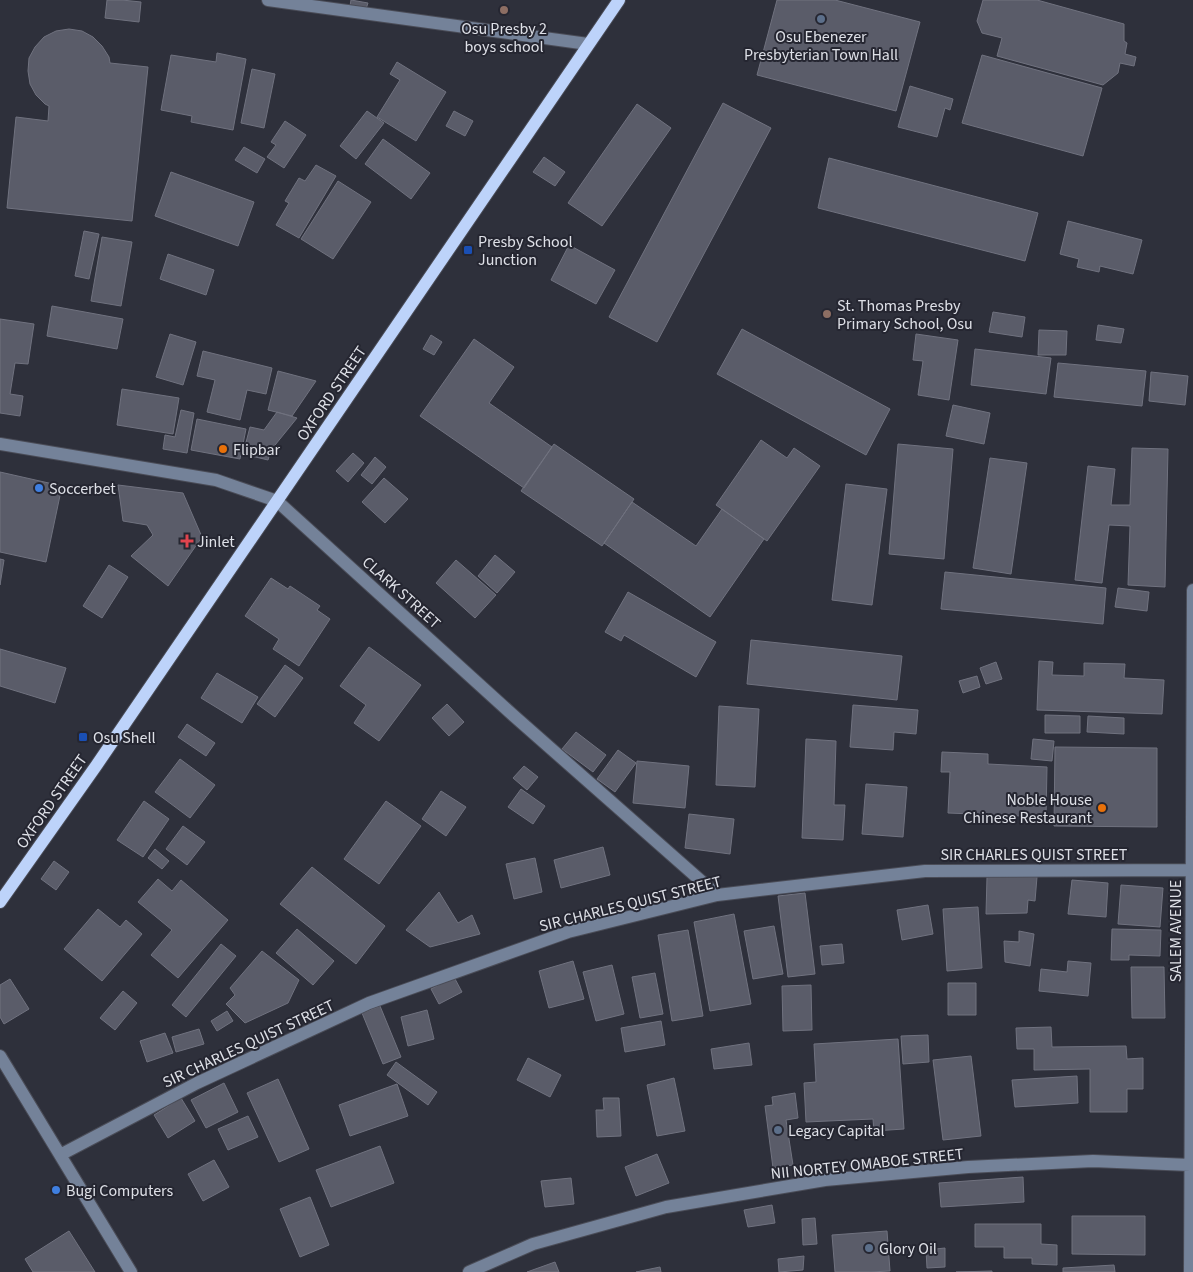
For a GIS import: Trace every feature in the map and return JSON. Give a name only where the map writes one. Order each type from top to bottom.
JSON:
[{"type":"main road","name":"OXFORD STREET","points":[[0,902],[96,766],[619,0]]},
{"type":"street","points":[[268,0],[588,44]]},
{"type":"street","name":"CLARK STREET","points":[[0,444],[216,480],[277,501],[522,723],[717,895]]},
{"type":"street","name":"SALEM AVENUE","points":[[1190,1272],[1193,590]]},
{"type":"street","name":"SIR CHARLES QUIST STREET","points":[[60,1155],[197,1083],[369,1004],[568,932],[717,895],[925,871],[1192,870]]},
{"type":"street","points":[[0,1056],[131,1272]]},
{"type":"street","name":"NII NORTEY OMABOE STREET","points":[[469,1272],[533,1244],[666,1207],[825,1180],[968,1167],[1083,1162],[1190,1166]]},
{"type":"building","points":[[107,0],[141,2],[139,22],[105,18]]},
{"type":"building","points":[[351,0],[368,3],[366,9],[350,6]]},
{"type":"building","points":[[777,0],[835,0],[920,22],[896,111],[757,75]]},
{"type":"building","points":[[983,0],[1037,0],[1124,24],[1124,41],[1127,43],[1125,54],[1136,57],[1134,66],[1120,63],[1118,73],[1103,85],[997,56],[1002,38],[982,33],[977,21]]},
{"type":"building","points":[[69,29],[82,31],[93,37],[102,46],[109,57],[110,63],[148,67],[132,221],[7,208],[16,117],[48,121],[49,106],[36,95],[30,84],[29,58],[35,47],[44,37],[56,31]]},
{"type":"building","points":[[217,53],[246,59],[233,130],[191,122],[192,116],[161,110],[171,55],[216,62]]},
{"type":"building","points":[[982,55],[1102,88],[1083,156],[962,123]]},
{"type":"building","points":[[397,62],[446,92],[416,141],[377,117],[400,80],[390,74]]},
{"type":"building","points":[[252,69],[275,74],[264,128],[241,123]]},
{"type":"building","points":[[910,86],[953,99],[950,110],[945,108],[937,137],[898,127]]},
{"type":"building","points":[[723,103],[771,128],[657,342],[609,317]]},
{"type":"building","points":[[637,104],[671,128],[602,226],[568,203]]},
{"type":"building","points":[[367,111],[384,123],[356,159],[340,146]]},
{"type":"building","points":[[454,111],[473,121],[465,136],[446,126]]},
{"type":"building","points":[[285,121],[306,135],[284,168],[267,157],[276,145],[271,142]]},
{"type":"building","points":[[383,139],[430,173],[411,199],[365,164]]},
{"type":"building","points":[[244,147],[265,159],[257,173],[235,160]]},
{"type":"building","points":[[544,157],[565,172],[555,186],[533,172]]},
{"type":"building","points":[[829,158],[1038,213],[1025,261],[818,208]]},
{"type":"building","points":[[316,165],[336,176],[299,238],[276,225],[289,203],[285,201],[299,178],[305,181]]},
{"type":"building","points":[[171,172],[254,202],[238,246],[155,216]]},
{"type":"building","points":[[338,181],[371,202],[333,259],[301,239]]},
{"type":"building","points":[[1068,221],[1142,240],[1133,274],[1100,266],[1099,272],[1077,267],[1079,259],[1060,254]]},
{"type":"building","points":[[84,231],[99,234],[89,279],[75,276]]},
{"type":"building","points":[[102,237],[132,242],[121,306],[91,301]]},
{"type":"building","points":[[569,245],[615,270],[596,304],[551,280]]},
{"type":"building","points":[[168,254],[214,270],[206,295],[160,279]]},
{"type":"building","points":[[52,306],[123,319],[117,349],[47,336]]},
{"type":"building","points":[[993,312],[1025,317],[1022,337],[989,332]]},
{"type":"building","points":[[0,319],[34,324],[28,364],[15,363],[10,394],[23,396],[20,416],[0,413]]},
{"type":"building","points":[[1098,325],[1124,329],[1121,343],[1096,340]]},
{"type":"building","points":[[742,329],[890,409],[866,455],[717,374]]},
{"type":"building","points":[[1039,330],[1067,331],[1066,355],[1038,355]]},
{"type":"building","points":[[170,334],[196,342],[183,385],[156,377]]},
{"type":"building","points":[[916,334],[958,340],[949,400],[918,395],[923,361],[913,360]]},
{"type":"building","points":[[431,335],[442,342],[434,355],[423,349]]},
{"type":"building","points":[[474,339],[514,367],[489,403],[552,447],[524,488],[420,416]]},
{"type":"building","points":[[975,349],[1051,358],[1046,394],[971,385]]},
{"type":"building","points":[[203,351],[272,368],[266,394],[247,390],[240,420],[207,412],[215,380],[197,376]]},
{"type":"building","points":[[1058,363],[1146,371],[1142,406],[1054,397]]},
{"type":"building","points":[[278,371],[316,381],[292,416],[268,410]]},
{"type":"building","points":[[1151,372],[1188,376],[1185,405],[1149,401]]},
{"type":"building","points":[[122,389],[179,398],[173,434],[117,425]]},
{"type":"building","points":[[953,405],[990,413],[984,444],[946,436]]},
{"type":"building","points":[[181,410],[194,413],[187,453],[163,449],[165,435],[175,437]]},
{"type":"building","points":[[277,412],[297,418],[271,450],[268,460],[243,454],[250,427],[264,430]]},
{"type":"building","points":[[197,419],[246,429],[240,459],[191,450]]},
{"type":"building","points":[[761,440],[787,458],[794,448],[820,466],[767,541],[716,505]]},
{"type":"building","points":[[554,444],[634,499],[602,546],[521,491]]},
{"type":"building","points":[[898,444],[953,449],[944,559],[889,554]]},
{"type":"building","points":[[1132,448],[1168,449],[1165,587],[1128,585],[1130,526],[1109,525],[1102,583],[1075,580],[1088,466],[1115,469],[1111,505],[1130,505]]},
{"type":"building","points":[[353,453],[364,463],[348,482],[336,471]]},
{"type":"building","points":[[375,457],[386,467],[372,484],[361,475]]},
{"type":"building","points":[[990,458],[1027,463],[1011,574],[973,568]]},
{"type":"building","points":[[0,472],[62,486],[46,562],[0,552]]},
{"type":"building","points":[[384,478],[408,499],[385,523],[362,502]]},
{"type":"building","points":[[846,484],[887,489],[872,605],[832,600]]},
{"type":"building","points":[[118,485],[183,493],[202,537],[168,586],[131,556],[153,535],[147,525],[123,521]]},
{"type":"building","points":[[632,502],[696,546],[722,509],[764,539],[710,617],[604,543]]},
{"type":"building","points":[[495,555],[515,572],[497,593],[478,576]]},
{"type":"building","points":[[0,559],[4,560],[0,585]]},
{"type":"building","points":[[456,560],[496,595],[475,618],[436,583]]},
{"type":"building","points":[[109,565],[128,577],[102,618],[83,606]]},
{"type":"building","points":[[945,572],[1106,588],[1103,624],[941,609]]},
{"type":"building","points":[[271,578],[288,589],[290,586],[320,606],[317,610],[330,619],[299,666],[273,649],[279,639],[245,616]]},
{"type":"building","points":[[1118,588],[1149,592],[1147,611],[1115,607]]},
{"type":"building","points":[[628,592],[716,642],[696,677],[624,635],[621,641],[605,632]]},
{"type":"building","points":[[751,640],[902,656],[897,700],[747,684]]},
{"type":"building","points":[[369,647],[421,685],[379,741],[354,723],[366,705],[340,686]]},
{"type":"building","points":[[0,649],[66,668],[55,703],[0,686]]},
{"type":"building","points":[[1039,661],[1053,662],[1052,675],[1084,676],[1084,663],[1125,664],[1124,678],[1164,680],[1162,714],[1037,710]]},
{"type":"building","points":[[996,662],[1002,679],[986,684],[980,668]]},
{"type":"building","points":[[285,665],[303,678],[275,717],[257,704]]},
{"type":"building","points":[[217,673],[258,697],[242,723],[201,698]]},
{"type":"building","points":[[977,676],[980,687],[963,693],[959,681]]},
{"type":"building","points":[[447,704],[464,722],[449,736],[432,718]]},
{"type":"building","points":[[853,705],[918,710],[916,734],[894,732],[893,750],[850,747]]},
{"type":"building","points":[[719,706],[759,709],[755,787],[716,785]]},
{"type":"building","points":[[1045,715],[1080,716],[1080,733],[1045,733]]},
{"type":"building","points":[[1088,716],[1124,718],[1124,734],[1087,732]]},
{"type":"building","points":[[187,724],[215,743],[206,756],[178,737]]},
{"type":"building","points":[[576,732],[606,755],[593,772],[562,749]]},
{"type":"building","points":[[806,739],[836,741],[834,805],[845,805],[843,840],[802,838]]},
{"type":"building","points":[[1033,739],[1054,741],[1052,761],[1031,759]]},
{"type":"building","points":[[1055,747],[1157,748],[1157,827],[1054,826]]},
{"type":"building","points":[[618,750],[636,763],[615,792],[597,779]]},
{"type":"building","points":[[942,752],[988,754],[988,764],[1047,767],[1046,817],[948,813],[950,772],[941,772]]},
{"type":"building","points":[[180,759],[215,785],[190,818],[155,792]]},
{"type":"building","points":[[637,761],[689,766],[685,808],[633,803]]},
{"type":"building","points":[[524,766],[538,777],[527,790],[513,778]]},
{"type":"building","points":[[866,784],[907,787],[903,837],[862,834]]},
{"type":"building","points":[[521,789],[545,806],[533,824],[508,807]]},
{"type":"building","points":[[441,791],[466,807],[446,836],[422,819]]},
{"type":"building","points":[[144,801],[169,819],[143,857],[117,840]]},
{"type":"building","points":[[386,801],[421,826],[379,884],[344,859]]},
{"type":"building","points":[[689,814],[734,819],[730,854],[685,848]]},
{"type":"building","points":[[183,826],[205,842],[187,865],[166,849]]},
{"type":"building","points":[[603,847],[610,875],[561,888],[554,860]]},
{"type":"building","points":[[155,849],[169,861],[162,869],[148,858]]},
{"type":"building","points":[[535,858],[542,892],[514,899],[506,864]]},
{"type":"building","points":[[54,861],[69,872],[56,890],[41,879]]},
{"type":"building","points":[[312,867],[385,926],[356,964],[280,904]]},
{"type":"building","points":[[987,877],[1037,877],[1035,901],[1028,900],[1027,913],[986,914]]},
{"type":"building","points":[[158,879],[172,891],[181,880],[228,920],[178,978],[151,955],[172,930],[138,902]]},
{"type":"building","points":[[1072,880],[1108,883],[1106,917],[1068,914]]},
{"type":"building","points":[[1121,885],[1163,888],[1160,927],[1118,924]]},
{"type":"building","points":[[439,892],[458,923],[472,915],[480,934],[430,947],[406,930]]},
{"type":"building","points":[[805,893],[815,974],[788,977],[778,896]]},
{"type":"building","points":[[928,905],[933,934],[902,940],[897,910]]},
{"type":"building","points":[[978,907],[982,968],[947,971],[943,909]]},
{"type":"building","points":[[98,909],[120,927],[126,920],[142,934],[102,981],[64,949]]},
{"type":"building","points":[[734,914],[751,1004],[710,1011],[694,922]]},
{"type":"building","points":[[774,926],[783,974],[753,979],[744,931]]},
{"type":"building","points":[[297,929],[334,961],[313,985],[276,953]]},
{"type":"building","points":[[1112,929],[1161,930],[1160,956],[1129,955],[1129,960],[1111,960]]},
{"type":"building","points":[[688,930],[703,1016],[672,1021],[658,935]]},
{"type":"building","points":[[1019,931],[1034,934],[1030,966],[1005,962],[1004,941],[1019,942]]},
{"type":"building","points":[[221,944],[236,956],[186,1017],[172,1005]]},
{"type":"building","points":[[842,944],[844,963],[822,965],[820,946]]},
{"type":"building","points":[[262,951],[299,980],[288,1003],[245,1023],[226,1004],[235,995],[230,988]]},
{"type":"building","points":[[573,961],[584,999],[549,1008],[539,971]]},
{"type":"building","points":[[1068,961],[1091,963],[1088,996],[1039,991],[1041,969],[1067,972]]},
{"type":"building","points":[[612,965],[624,1014],[596,1021],[583,972]]},
{"type":"building","points":[[1131,967],[1164,967],[1165,1018],[1132,1018]]},
{"type":"building","points":[[655,973],[663,1014],[640,1018],[632,977]]},
{"type":"building","points":[[454,977],[462,992],[439,1004],[431,989]]},
{"type":"building","points":[[10,979],[29,1009],[4,1024],[0,1017],[0,985]]},
{"type":"building","points":[[948,983],[976,983],[976,1015],[948,1015]]},
{"type":"building","points":[[811,985],[812,1030],[783,1031],[782,986]]},
{"type":"building","points":[[123,991],[137,1003],[115,1030],[100,1018]]},
{"type":"building","points":[[380,1006],[401,1057],[383,1064],[362,1013]]},
{"type":"building","points":[[427,1010],[434,1039],[408,1046],[401,1017]]},
{"type":"building","points":[[227,1011],[233,1021],[217,1031],[211,1021]]},
{"type":"building","points":[[661,1021],[665,1045],[625,1052],[621,1028]]},
{"type":"building","points":[[1051,1027],[1052,1047],[1126,1046],[1127,1059],[1143,1058],[1143,1089],[1127,1089],[1127,1112],[1090,1112],[1090,1069],[1034,1070],[1034,1049],[1017,1049],[1016,1028]]},
{"type":"building","points":[[199,1029],[204,1044],[176,1052],[172,1037]]},
{"type":"building","points":[[165,1033],[173,1053],[147,1062],[140,1041]]},
{"type":"building","points":[[928,1035],[929,1062],[903,1064],[901,1036]]},
{"type":"building","points":[[898,1039],[904,1129],[874,1131],[873,1119],[806,1122],[804,1083],[816,1082],[814,1044]]},
{"type":"building","points":[[749,1043],[752,1065],[714,1069],[711,1049]]},
{"type":"building","points":[[971,1056],[981,1136],[943,1140],[933,1060]]},
{"type":"building","points":[[528,1058],[561,1075],[550,1097],[517,1080]]},
{"type":"building","points":[[396,1062],[437,1092],[428,1105],[387,1075]]},
{"type":"building","points":[[1077,1076],[1078,1103],[1015,1107],[1012,1080]]},
{"type":"building","points":[[674,1078],[685,1131],[657,1136],[647,1085]]},
{"type":"building","points":[[278,1079],[309,1149],[279,1162],[247,1093]]},
{"type":"building","points":[[224,1083],[238,1112],[206,1128],[191,1100]]},
{"type":"building","points":[[397,1084],[408,1116],[350,1136],[339,1105]]},
{"type":"building","points":[[795,1093],[798,1118],[786,1120],[793,1165],[773,1168],[765,1106],[773,1105],[772,1097]]},
{"type":"building","points":[[181,1098],[195,1121],[168,1138],[154,1115]]},
{"type":"building","points":[[603,1098],[619,1098],[621,1136],[597,1137],[596,1110],[604,1110]]},
{"type":"building","points":[[248,1116],[258,1137],[228,1150],[218,1129]]},
{"type":"building","points":[[380,1146],[394,1183],[331,1207],[316,1170]]},
{"type":"building","points":[[657,1154],[669,1183],[636,1196],[625,1167]]},
{"type":"building","points":[[214,1160],[229,1187],[203,1201],[188,1174]]},
{"type":"building","points":[[1023,1177],[1024,1202],[941,1207],[939,1183]]},
{"type":"building","points":[[571,1178],[574,1204],[545,1207],[541,1181]]},
{"type":"building","points":[[310,1197],[329,1245],[300,1257],[280,1209]]},
{"type":"building","points":[[772,1205],[775,1223],[748,1227],[744,1210]]},
{"type":"building","points":[[1072,1216],[1145,1216],[1145,1255],[1072,1254]]},
{"type":"building","points":[[815,1218],[817,1244],[803,1245],[802,1219]]},
{"type":"building","points":[[975,1224],[1041,1224],[1041,1244],[1057,1245],[1057,1265],[1032,1264],[1032,1258],[1004,1258],[1004,1247],[975,1247]]},
{"type":"building","points":[[69,1231],[95,1272],[33,1272],[25,1259]]},
{"type":"building","points":[[887,1231],[890,1271],[835,1272],[832,1235]]},
{"type":"building","points":[[945,1248],[945,1267],[927,1268],[926,1250]]},
{"type":"building","points":[[804,1256],[803,1270],[779,1272],[778,1259]]},
{"type":"building","points":[[555,1262],[559,1272],[527,1272]]},
{"type":"building","points":[[1114,1265],[1115,1272],[1063,1272],[1063,1268]]},
{"type":"building","points":[[660,1267],[661,1272],[636,1272]]},
{"type":"building","points":[[992,1271],[992,1272],[956,1272]]},
{"type":"place","name":"Osu Presby 2 boys school","points":[[504,10]]},
{"type":"place","name":"Osu Ebenezer Presbyterian Town Hall","points":[[821,19]]},
{"type":"place","name":"Presby School Junction","points":[[468,250]]},
{"type":"place","name":"St. Thomas Presby Primary School, Osu","points":[[827,314]]},
{"type":"place","name":"Flipbar","points":[[223,449]]},
{"type":"place","name":"Soccerbet","points":[[39,488]]},
{"type":"place","name":"Jinlet","points":[[187,541]]},
{"type":"place","name":"Osu Shell","points":[[83,737]]},
{"type":"place","name":"Noble House Chinese Restaurant","points":[[1102,808]]},
{"type":"place","name":"Legacy Capital","points":[[778,1130]]},
{"type":"place","name":"Bugi Computers","points":[[56,1190]]},
{"type":"place","name":"Glory Oil","points":[[869,1248]]}]
